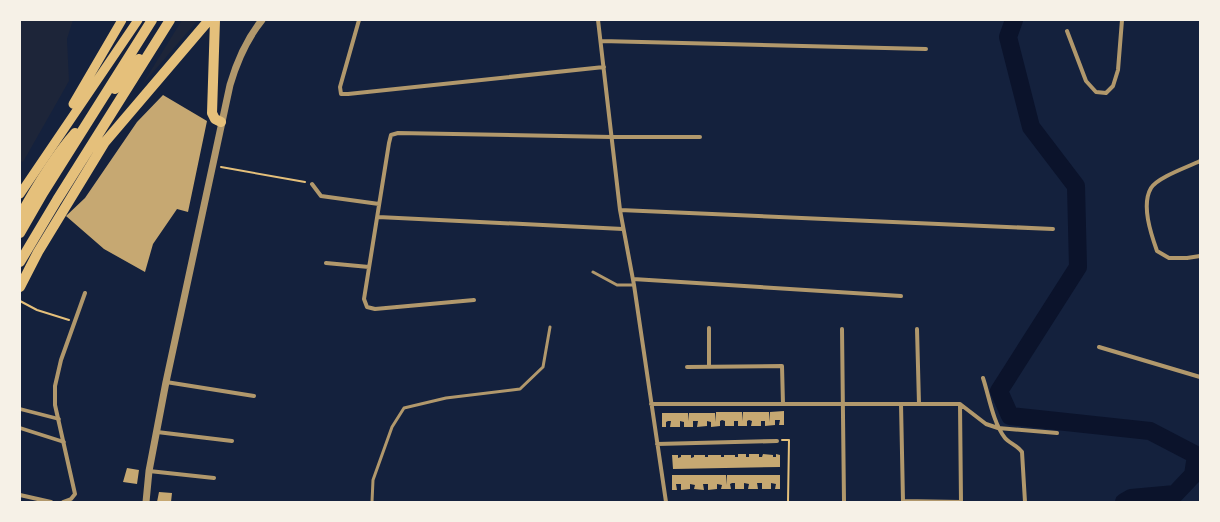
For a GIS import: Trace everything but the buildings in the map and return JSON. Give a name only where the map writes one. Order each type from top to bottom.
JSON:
[{"type":"highway","points":[[20,233],[43,193],[152,20]]},
{"type":"highway","points":[[20,216],[40,182],[66,143],[114,90],[168,20]]},
{"type":"highway","points":[[20,262],[168,20]]},
{"type":"highway","points":[[211,20],[212,113],[215,119],[221,122]]},
{"type":"highway","points":[[20,287],[38,252],[105,142],[211,20]]},
{"type":"main road","points":[[45,157],[122,20]]},
{"type":"main road","points":[[20,194],[138,20]]},
{"type":"street","points":[[146,502],[149,471],[166,382],[221,122],[237,63],[245,45],[262,20]]},
{"type":"street","points":[[359,20],[340,87],[341,94],[604,67]]},
{"type":"street","points":[[598,20],[620,210],[634,285],[666,502]]},
{"type":"street","points":[[1067,31],[1086,81],[1096,92],[1106,93],[1113,86],[1118,70],[1122,20]]},
{"type":"street","points":[[601,41],[926,49]]},
{"type":"street","points":[[474,300],[375,309],[367,307],[364,299],[391,135],[398,133],[612,137],[700,136]]},
{"type":"street","points":[[1200,161],[1165,177],[1152,187],[1148,199],[1149,225],[1156,251],[1169,258],[1200,256]]},
{"type":"street","points":[[312,184],[321,196],[379,204]]},
{"type":"street","points":[[620,210],[1053,229]]},
{"type":"street","points":[[378,217],[623,229]]},
{"type":"street","points":[[326,263],[370,267]]},
{"type":"street","points":[[633,280],[900,296]]},
{"type":"street","points":[[63,502],[71,499],[75,494],[55,405],[54,386],[61,360],[84,293]]},
{"type":"street","points":[[709,328],[709,367]]},
{"type":"street","points":[[842,329],[844,502]]},
{"type":"street","points":[[917,329],[919,404]]},
{"type":"street","points":[[1099,347],[1200,377]]},
{"type":"street","points":[[688,367],[782,366],[783,404]]},
{"type":"street","points":[[983,378],[998,428],[1006,439],[1018,446],[1022,452],[1025,502]]},
{"type":"street","points":[[166,382],[254,396]]},
{"type":"street","points":[[652,404],[960,404],[986,424],[998,428],[1057,433]]},
{"type":"street","points":[[901,404],[903,501],[961,502],[960,404]]},
{"type":"street","points":[[20,409],[59,419]]},
{"type":"street","points":[[20,428],[64,442]]},
{"type":"street","points":[[157,432],[232,441]]},
{"type":"street","points":[[657,444],[777,441]]},
{"type":"street","points":[[149,471],[214,478]]},
{"type":"street","points":[[20,495],[51,502]]},
{"type":"lane","points":[[592,272],[617,285],[634,285]]},
{"type":"lane","points":[[372,502],[373,480],[392,427],[404,408],[446,398],[520,389],[543,368],[550,327]]},
{"type":"path","points":[[212,165],[312,184]]},
{"type":"path","points":[[20,301],[36,310],[74,322]]},
{"type":"path","points":[[771,502],[788,502],[789,440],[777,441]]},
{"type":"shaded area","points":[[20,20],[73,20],[67,39],[69,81],[23,162],[20,161]]},
{"type":"shaded area","points":[[182,20],[198,20],[142,85]]},
{"type":"waterway","points":[[1014,20],[1008,37],[1031,127],[1076,186],[1078,267],[999,391],[1010,416],[1150,431],[1196,455],[1193,475],[1175,494],[1131,498],[1124,502]]}]
